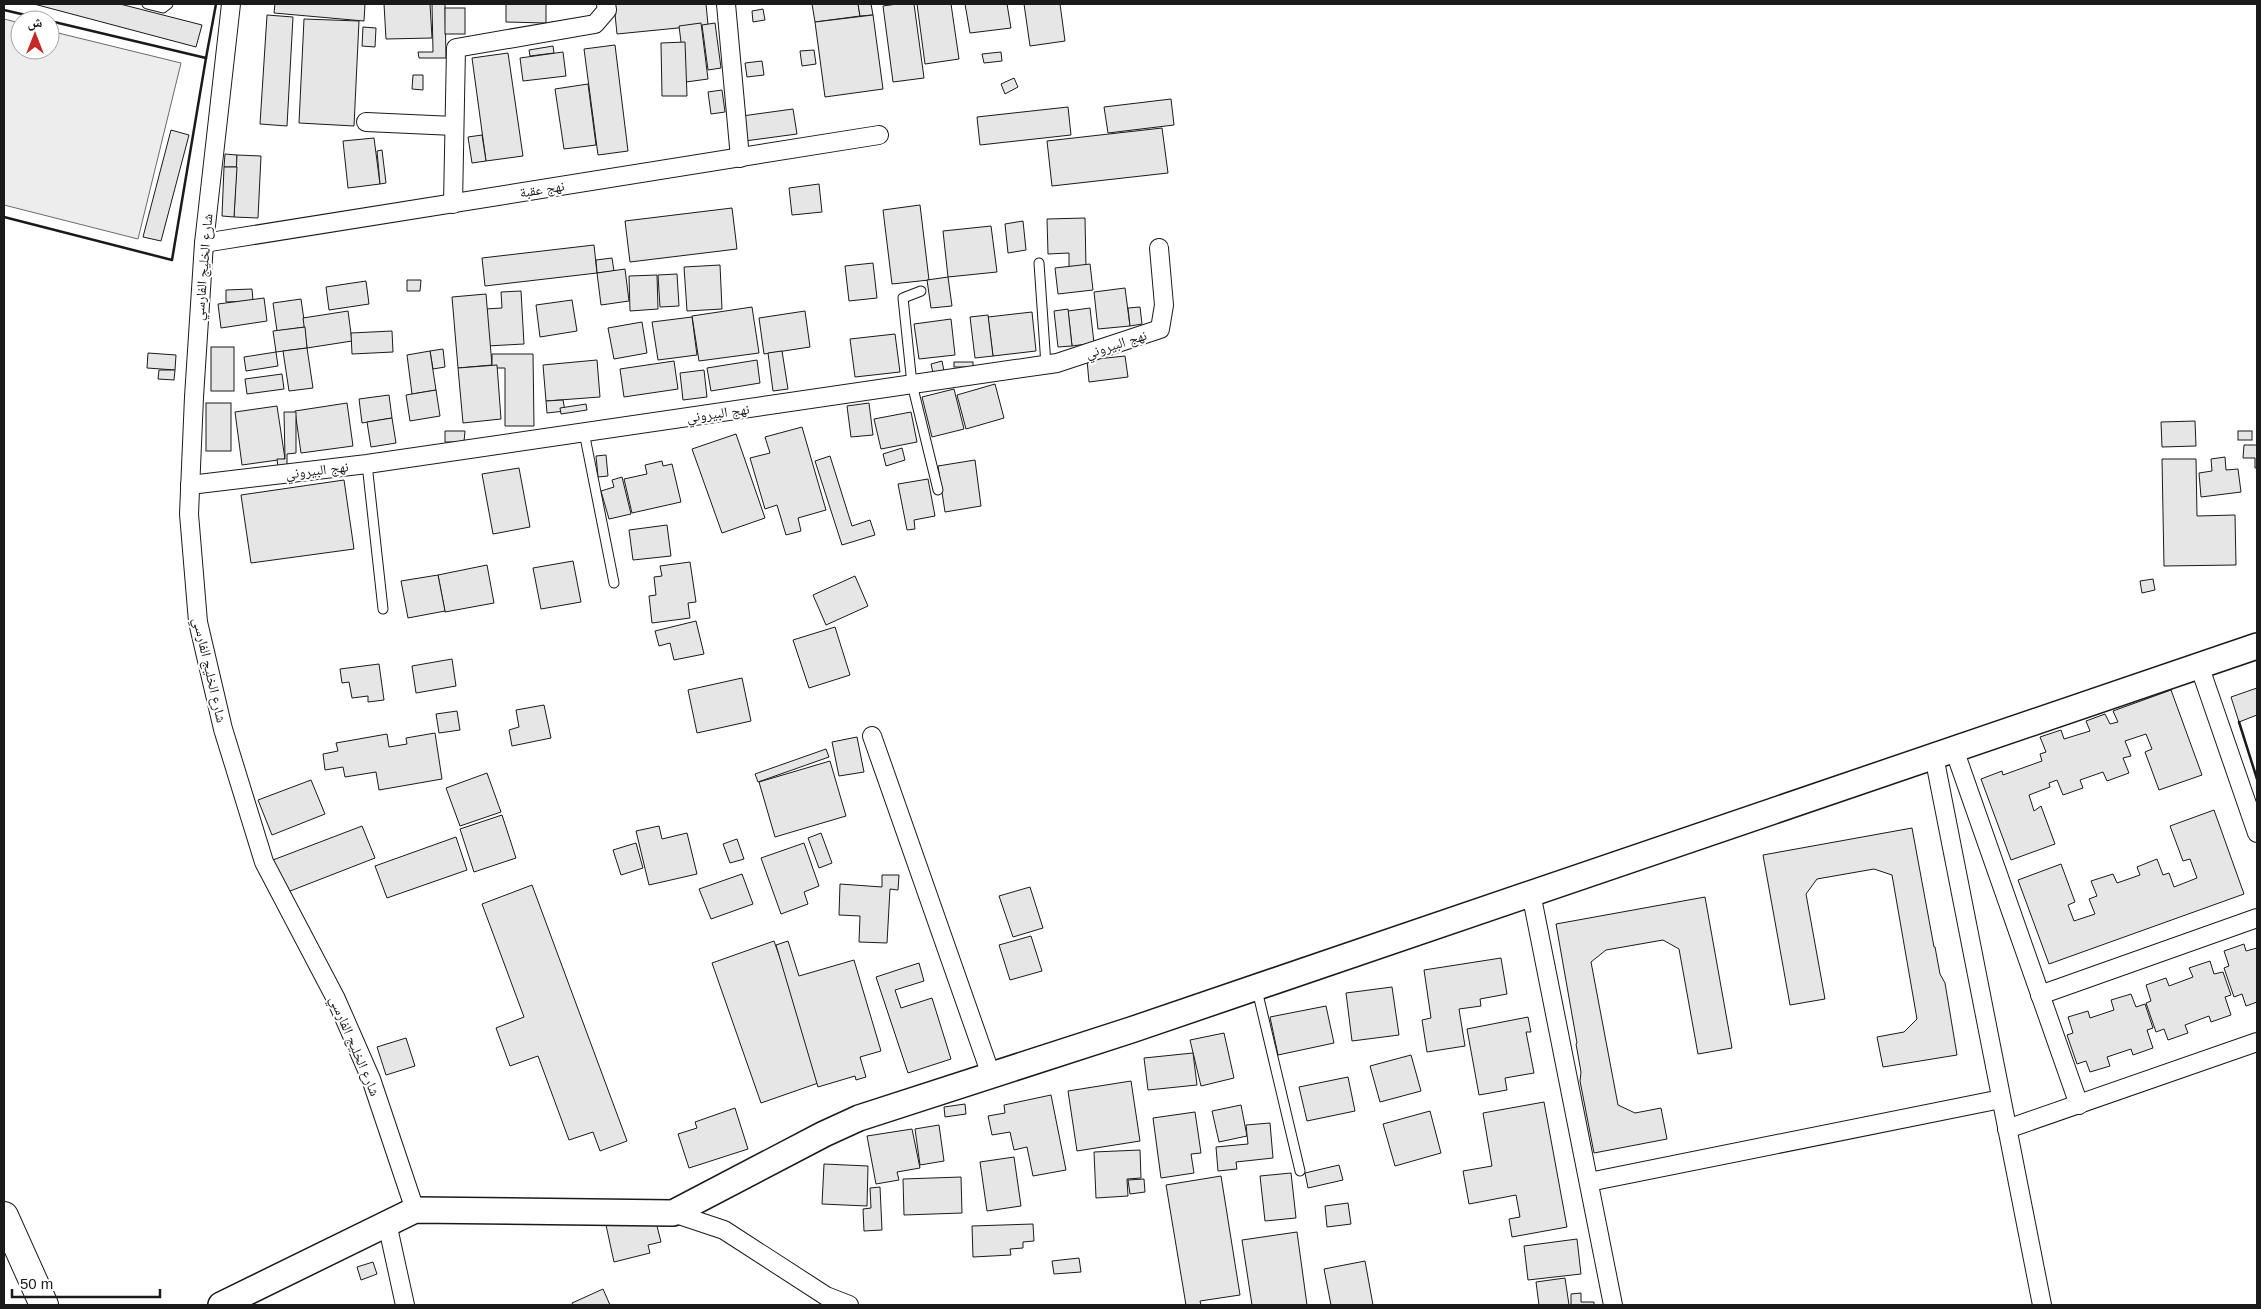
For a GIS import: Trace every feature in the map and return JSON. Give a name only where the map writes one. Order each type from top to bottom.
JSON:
[{"type":"highway","points":[[4,1216],[44,1305]]},
{"type":"street","name":"شارع الخليج الفارسي","points":[[231,4],[204,243],[190,485],[189,514],[198,622],[223,729],[264,862],[336,999],[368,1070],[415,1210]]},
{"type":"street","points":[[453,204],[456,48],[595,24],[607,10],[606,4]]},
{"type":"street","points":[[726,4],[740,158]]},
{"type":"street","points":[[366,122],[454,126]]},
{"type":"street","name":"نهج عقبة","points":[[204,243],[880,135]]},
{"type":"street","name":"نهج البيروني","points":[[190,485],[366,464],[1057,363],[1160,329],[1164,305],[1158,248]]},
{"type":"street","points":[[673,1214],[824,1134],[859,1118],[1256,987],[2257,646]]},
{"type":"street","points":[[2199,665],[2257,833]]},
{"type":"street","points":[[872,736],[991,1076]]},
{"type":"street","points":[[1944,753],[2040,995],[2078,1105]]},
{"type":"street","points":[[1944,753],[2007,1129],[2042,1305]]},
{"type":"street","points":[[1531,893],[1613,1305]]},
{"type":"street","points":[[2040,995],[2257,918]]},
{"type":"street","points":[[2007,1129],[2257,1042]]},
{"type":"street","points":[[1589,1182],[2002,1099]]},
{"type":"street","points":[[221,1305],[415,1210],[673,1214],[724,1230],[826,1296],[849,1305]]},
{"type":"street","points":[[387,1223],[406,1305]]},
{"type":"lane","points":[[147,4],[163,8],[168,4]]},
{"type":"lane","points":[[1039,263],[1046,365]]},
{"type":"lane","points":[[922,291],[903,298],[912,384],[938,490]]},
{"type":"lane","points":[[584,432],[614,583]]},
{"type":"lane","points":[[366,464],[384,609]]},
{"type":"lane","points":[[1256,987],[1300,1170]]},
{"type":"shaded area","points":[[4,19],[10,20],[10,60],[60,60],[60,33],[181,63],[138,239],[4,205]]},
{"type":"building","points":[[34,4],[120,4],[202,25],[196,47]]},
{"type":"building","points":[[275,4],[365,4],[364,21],[274,13]]},
{"type":"building","points":[[384,4],[430,4],[432,38],[386,39]]},
{"type":"building","points":[[432,4],[445,4],[446,58],[419,58],[418,52],[433,52]]},
{"type":"building","points":[[506,4],[546,4],[546,23],[506,22]]},
{"type":"building","points":[[614,4],[706,4],[708,25],[617,34]]},
{"type":"building","points":[[812,4],[858,4],[860,16],[815,22]]},
{"type":"building","points":[[858,4],[871,4],[873,15],[860,16]]},
{"type":"building","points":[[914,4],[924,78],[893,82],[883,6]]},
{"type":"building","points":[[917,4],[951,4],[959,59],[925,64]]},
{"type":"building","points":[[965,4],[1007,4],[1011,28],[970,33]]},
{"type":"building","points":[[1024,4],[1060,4],[1065,41],[1030,46]]},
{"type":"building","points":[[445,8],[465,8],[465,34],[445,34]]},
{"type":"building","points":[[763,9],[765,20],[753,22],[752,11]]},
{"type":"building","points":[[267,15],[293,17],[287,126],[260,124]]},
{"type":"building","points":[[873,15],[883,89],[825,97],[815,22]]},
{"type":"building","points":[[304,19],[359,21],[354,126],[299,123]]},
{"type":"building","points":[[701,23],[708,79],[686,82],[679,26]]},
{"type":"building","points":[[715,23],[721,68],[708,70],[702,25]]},
{"type":"building","points":[[363,27],[376,28],[375,47],[362,46]]},
{"type":"building","points":[[685,42],[687,96],[662,96],[661,43]]},
{"type":"building","points":[[615,45],[628,151],[598,155],[584,49]]},
{"type":"building","points":[[553,46],[554,53],[530,56],[529,50]]},
{"type":"building","points":[[814,50],[816,64],[802,66],[800,51]]},
{"type":"building","points":[[563,52],[566,76],[523,81],[520,58]]},
{"type":"building","points":[[1001,52],[1002,61],[984,63],[982,54]]},
{"type":"building","points":[[508,53],[523,156],[486,161],[472,58]]},
{"type":"building","points":[[762,61],[764,75],[747,77],[745,63]]},
{"type":"building","points":[[413,75],[423,75],[423,90],[412,89]]},
{"type":"building","points":[[1014,78],[1018,87],[1005,94],[1001,84]]},
{"type":"building","points":[[588,84],[596,145],[564,149],[555,89]]},
{"type":"building","points":[[722,90],[725,112],[711,114],[708,92]]},
{"type":"building","points":[[1171,99],[1174,125],[1108,133],[1104,107]]},
{"type":"building","points":[[1068,107],[1071,135],[980,145],[977,117]]},
{"type":"building","points":[[793,109],[797,134],[745,141],[742,116]]},
{"type":"building","points":[[1162,128],[1168,173],[1052,186],[1047,141]]},
{"type":"building","points":[[171,130],[189,135],[161,241],[143,237]]},
{"type":"building","points":[[482,135],[486,161],[472,163],[468,137]]},
{"type":"building","points":[[374,138],[380,184],[348,188],[343,141]]},
{"type":"building","points":[[382,150],[386,183],[380,184],[377,151]]},
{"type":"building","points":[[225,154],[237,155],[237,167],[224,167]]},
{"type":"building","points":[[237,155],[261,156],[258,218],[234,217]]},
{"type":"building","points":[[224,167],[237,167],[234,217],[222,216]]},
{"type":"building","points":[[819,184],[822,212],[792,215],[789,188]]},
{"type":"building","points":[[920,205],[929,280],[892,284],[883,210]]},
{"type":"building","points":[[732,208],[737,249],[630,262],[625,221]]},
{"type":"building","points":[[1085,218],[1086,267],[1069,267],[1069,253],[1048,254],[1047,219]]},
{"type":"building","points":[[1023,221],[1026,250],[1008,253],[1005,224]]},
{"type":"building","points":[[991,226],[997,272],[948,277],[943,231]]},
{"type":"building","points":[[594,245],[597,273],[485,286],[482,258]]},
{"type":"building","points":[[612,258],[614,271],[597,273],[596,260]]},
{"type":"building","points":[[873,263],[877,298],[849,301],[845,266]]},
{"type":"building","points":[[1090,264],[1093,290],[1058,294],[1055,268]]},
{"type":"building","points":[[720,265],[722,309],[687,311],[684,267]]},
{"type":"building","points":[[625,269],[629,301],[601,305],[597,273]]},
{"type":"building","points":[[677,274],[679,306],[660,307],[658,275]]},
{"type":"building","points":[[657,275],[658,309],[630,311],[629,276]]},
{"type":"building","points":[[948,277],[952,306],[931,308],[927,280]]},
{"type":"building","points":[[407,280],[421,280],[420,291],[407,291]]},
{"type":"building","points":[[366,281],[369,304],[329,310],[326,287]]},
{"type":"building","points":[[1125,288],[1130,326],[1098,329],[1094,292]]},
{"type":"building","points":[[252,289],[253,301],[226,302],[226,290]]},
{"type":"building","points":[[521,291],[524,344],[487,346],[485,309],[502,308],[501,292]]},
{"type":"building","points":[[486,294],[492,365],[458,368],[452,297]]},
{"type":"building","points":[[264,298],[267,321],[221,328],[218,304]]},
{"type":"building","points":[[301,299],[305,327],[277,331],[273,303]]},
{"type":"building","points":[[572,300],[577,331],[540,337],[536,305]]},
{"type":"building","points":[[752,307],[759,353],[699,361],[692,316]]},
{"type":"building","points":[[1140,307],[1142,324],[1130,326],[1128,308]]},
{"type":"building","points":[[1090,308],[1094,343],[1072,346],[1068,311]]},
{"type":"building","points":[[1068,309],[1072,346],[1058,347],[1054,311]]},
{"type":"building","points":[[348,311],[352,341],[307,348],[303,318]]},
{"type":"building","points":[[805,311],[810,347],[764,354],[759,318]]},
{"type":"building","points":[[1032,312],[1036,351],[993,356],[988,317]]},
{"type":"building","points":[[988,315],[993,356],[975,358],[970,317]]},
{"type":"building","points":[[692,317],[697,355],[658,360],[652,322]]},
{"type":"building","points":[[951,319],[955,355],[919,359],[914,324]]},
{"type":"building","points":[[642,322],[647,353],[614,359],[608,328]]},
{"type":"building","points":[[305,327],[307,348],[276,352],[273,331]]},
{"type":"building","points":[[392,331],[393,352],[352,354],[351,333]]},
{"type":"building","points":[[895,334],[900,372],[855,377],[850,339]]},
{"type":"building","points":[[211,347],[234,347],[234,391],[211,391]]},
{"type":"building","points":[[307,348],[313,388],[289,391],[283,351]]},
{"type":"building","points":[[443,349],[445,367],[433,369],[430,351]]},
{"type":"building","points":[[430,351],[436,390],[412,394],[407,355]]},
{"type":"building","points":[[782,351],[788,389],[773,391],[768,353]]},
{"type":"building","points":[[276,352],[278,366],[246,371],[244,357]]},
{"type":"building","points":[[148,353],[176,355],[175,370],[147,368]]},
{"type":"building","points":[[492,354],[533,354],[534,426],[505,426],[505,368],[492,368]]},
{"type":"building","points":[[1125,356],[1128,377],[1089,382],[1087,360]]},
{"type":"building","points":[[597,360],[600,397],[546,401],[543,365]]},
{"type":"building","points":[[757,360],[760,383],[711,391],[707,368]]},
{"type":"building","points":[[674,361],[678,389],[624,397],[620,369]]},
{"type":"building","points":[[942,361],[944,371],[933,373],[931,364]]},
{"type":"building","points":[[954,362],[973,362],[973,367],[954,367]]},
{"type":"building","points":[[497,365],[501,419],[463,423],[458,368]]},
{"type":"building","points":[[159,370],[175,370],[174,380],[158,379]]},
{"type":"building","points":[[704,370],[707,397],[683,400],[680,373]]},
{"type":"building","points":[[282,374],[284,389],[247,394],[245,379]]},
{"type":"building","points":[[995,384],[1004,418],[966,429],[957,395]]},
{"type":"building","points":[[954,389],[964,429],[932,437],[922,397]]},
{"type":"building","points":[[436,390],[440,416],[410,421],[406,395]]},
{"type":"building","points":[[389,395],[392,418],[362,423],[359,399]]},
{"type":"building","points":[[563,400],[565,411],[547,413],[546,401]]},
{"type":"building","points":[[206,403],[231,403],[231,451],[206,451]]},
{"type":"building","points":[[347,403],[353,446],[301,453],[295,411]]},
{"type":"building","points":[[869,403],[873,435],[851,437],[847,406]]},
{"type":"building","points":[[586,404],[587,410],[561,414],[560,408]]},
{"type":"building","points":[[277,406],[285,459],[242,465],[235,412]]},
{"type":"building","points":[[284,412],[296,412],[296,453],[287,454],[287,468],[278,468],[277,459],[285,459]]},
{"type":"building","points":[[911,412],[917,442],[881,449],[874,419]]},
{"type":"building","points":[[392,418],[396,443],[371,447],[367,422]]},
{"type":"building","points":[[2195,421],[2196,446],[2162,447],[2161,422]]},
{"type":"building","points":[[802,427],[826,510],[798,518],[801,531],[786,535],[777,505],[765,509],[750,458],[770,453],[765,437]]},
{"type":"building","points":[[445,431],[465,431],[464,442],[445,442]]},
{"type":"building","points":[[2238,431],[2252,431],[2252,440],[2238,440]]},
{"type":"building","points":[[736,434],[765,518],[722,533],[692,449]]},
{"type":"building","points":[[2244,445],[2257,445],[2257,468],[2255,468],[2255,458],[2243,458]]},
{"type":"building","points":[[902,448],[905,460],[886,466],[883,454]]},
{"type":"building","points":[[606,455],[608,476],[598,477],[596,456]]},
{"type":"building","points":[[830,456],[852,526],[870,520],[875,535],[842,545],[815,461]]},
{"type":"building","points":[[2225,457],[2226,470],[2238,469],[2241,492],[2201,497],[2199,473],[2212,471],[2211,459]]},
{"type":"building","points":[[2162,459],[2196,459],[2197,516],[2235,515],[2236,565],[2164,566]]},
{"type":"building","points":[[975,460],[981,506],[945,512],[938,466]]},
{"type":"building","points":[[662,461],[663,466],[672,464],[681,502],[632,513],[624,479],[647,474],[645,465]]},
{"type":"building","points":[[519,468],[530,527],[493,534],[482,474]]},
{"type":"building","points":[[622,477],[631,514],[609,519],[601,491],[614,487],[612,480]]},
{"type":"building","points":[[928,479],[935,516],[914,520],[915,529],[907,530],[898,484]]},
{"type":"building","points":[[344,480],[354,549],[251,563],[241,495]]},
{"type":"building","points":[[667,525],[671,556],[633,560],[629,530]]},
{"type":"building","points":[[573,561],[581,602],[541,609],[533,568]]},
{"type":"building","points":[[690,562],[696,602],[688,603],[690,618],[652,623],[649,596],[656,595],[654,577],[662,576],[660,566]]},
{"type":"building","points":[[487,565],[494,603],[445,612],[438,575]]},
{"type":"building","points":[[438,575],[445,611],[408,618],[401,581]]},
{"type":"building","points":[[855,576],[868,606],[826,625],[813,595]]},
{"type":"building","points":[[2153,579],[2155,590],[2142,593],[2140,581]]},
{"type":"building","points":[[696,621],[704,654],[674,660],[670,643],[659,646],[655,631]]},
{"type":"building","points":[[835,627],[850,675],[809,688],[793,640]]},
{"type":"building","points":[[452,659],[456,686],[416,693],[412,666]]},
{"type":"building","points":[[379,664],[384,700],[368,702],[368,696],[352,698],[349,682],[342,683],[340,669]]},
{"type":"building","points":[[742,678],[751,721],[697,733],[688,690]]},
{"type":"building","points":[[2257,688],[2257,715],[2239,722],[2231,697]]},
{"type":"building","points":[[2171,690],[2202,775],[2159,790],[2145,752],[2152,749],[2146,734],[2125,741],[2131,756],[2123,758],[2129,773],[2107,781],[2103,772],[2080,780],[2083,788],[2063,795],[2057,780],[2049,783],[2050,787],[2029,795],[2034,811],[2041,806],[2055,844],[2011,860],[1981,779],[2002,771],[2003,775],[2042,761],[2040,754],[2046,752],[2040,737],[2061,730],[2064,739],[2090,731],[2086,721],[2105,714],[2110,724],[2118,722],[2113,711]]},
{"type":"building","points":[[544,705],[551,738],[512,746],[509,730],[519,727],[516,710]]},
{"type":"building","points":[[457,711],[460,730],[439,733],[436,714]]},
{"type":"building","points":[[435,733],[442,779],[379,790],[376,772],[345,777],[343,767],[325,770],[323,754],[338,751],[336,743],[387,734],[389,747],[407,744],[406,738]]},
{"type":"building","points":[[857,737],[864,772],[839,776],[832,742]]},
{"type":"building","points":[[826,749],[829,757],[758,782],[755,774]]},
{"type":"building","points":[[830,761],[846,816],[775,837],[759,782]]},
{"type":"building","points":[[487,773],[501,812],[460,826],[446,788]]},
{"type":"building","points":[[311,780],[325,814],[272,835],[258,800]]},
{"type":"building","points":[[2214,810],[2244,894],[2049,964],[2018,880],[2061,864],[2075,902],[2068,905],[2074,921],[2095,914],[2089,899],[2097,896],[2091,881],[2113,874],[2117,883],[2140,875],[2137,867],[2157,859],[2163,875],[2169,873],[2174,887],[2197,878],[2190,859],[2183,861],[2170,826]]},
{"type":"building","points":[[502,815],[516,858],[474,872],[460,829]]},
{"type":"building","points":[[362,826],[375,858],[285,893],[273,860]]},
{"type":"building","points":[[659,826],[662,839],[687,833],[697,874],[649,885],[636,831]]},
{"type":"building","points":[[1912,828],[1934,947],[1940,974],[1945,983],[1957,1055],[1883,1067],[1877,1037],[1904,1032],[1917,1019],[1892,875],[1874,869],[1817,879],[1806,894],[1825,999],[1790,1005],[1763,855]]},
{"type":"building","points":[[821,833],[832,863],[819,868],[808,838]]},
{"type":"building","points":[[456,837],[467,870],[387,898],[375,866]]},
{"type":"building","points":[[737,839],[744,859],[730,863],[723,844]]},
{"type":"building","points":[[636,843],[643,868],[621,875],[613,850]]},
{"type":"building","points":[[804,843],[819,886],[804,892],[808,904],[781,914],[761,858]]},
{"type":"building","points":[[742,874],[753,904],[711,919],[699,889]]},
{"type":"building","points":[[882,875],[899,875],[898,890],[890,889],[887,943],[859,942],[860,916],[839,915],[840,884],[882,887]]},
{"type":"building","points":[[532,885],[627,1141],[600,1151],[593,1132],[569,1140],[538,1056],[510,1066],[496,1028],[524,1017],[482,904]]},
{"type":"building","points":[[1030,887],[1043,928],[1013,937],[999,896]]},
{"type":"building","points":[[1705,897],[1732,1048],[1698,1054],[1679,949],[1663,940],[1606,950],[1591,962],[1618,1105],[1635,1113],[1661,1108],[1667,1139],[1594,1153],[1580,1081],[1581,1072],[1577,1043],[1556,924]]},
{"type":"building","points":[[1031,936],[1042,971],[1010,980],[999,945]]},
{"type":"building","points":[[774,941],[824,1081],[761,1103],[712,963]]},
{"type":"building","points":[[788,941],[799,976],[854,960],[881,1051],[860,1057],[866,1077],[856,1080],[855,1076],[818,1087],[776,945]]},
{"type":"building","points":[[2244,944],[2246,951],[2257,948],[2257,1002],[2246,1006],[2242,994],[2234,997],[2224,968],[2229,966],[2224,951]]},
{"type":"building","points":[[1501,958],[1507,994],[1480,999],[1481,1006],[1459,1009],[1465,1046],[1427,1052],[1422,1020],[1431,1018],[1424,970]]},
{"type":"building","points":[[2210,961],[2214,974],[2223,972],[2231,995],[2225,997],[2231,1015],[2211,1022],[2209,1016],[2185,1025],[2188,1033],[2168,1040],[2164,1029],[2156,1032],[2146,1003],[2151,1001],[2146,985],[2166,978],[2169,986],[2193,977],[2189,968]]},
{"type":"building","points":[[919,963],[924,981],[895,990],[901,1008],[932,998],[951,1059],[908,1073],[876,977]]},
{"type":"building","points":[[1392,987],[1399,1035],[1352,1041],[1346,993]]},
{"type":"building","points":[[2131,994],[2136,1007],[2145,1004],[2153,1028],[2147,1030],[2153,1048],[2133,1055],[2131,1049],[2107,1057],[2110,1066],[2090,1072],[2086,1061],[2077,1064],[2067,1035],[2073,1033],[2068,1017],[2088,1011],[2090,1018],[2114,1010],[2111,1000]]},
{"type":"building","points":[[1326,1006],[1334,1043],[1278,1055],[1270,1017]]},
{"type":"building","points":[[1528,1017],[1531,1032],[1526,1032],[1534,1073],[1505,1078],[1507,1090],[1479,1095],[1467,1029]]},
{"type":"building","points":[[1224,1033],[1234,1078],[1201,1086],[1190,1040]]},
{"type":"building","points":[[406,1038],[415,1066],[386,1075],[377,1047]]},
{"type":"building","points":[[1193,1053],[1197,1085],[1148,1090],[1144,1058]]},
{"type":"building","points":[[1411,1055],[1421,1091],[1380,1102],[1370,1066]]},
{"type":"building","points":[[1348,1077],[1355,1111],[1307,1121],[1299,1087]]},
{"type":"building","points":[[1131,1081],[1140,1141],[1077,1151],[1068,1091]]},
{"type":"building","points":[[1051,1095],[1066,1170],[1033,1176],[1027,1147],[1014,1150],[1010,1132],[992,1135],[988,1116],[1005,1113],[1004,1105]]},
{"type":"building","points":[[1544,1102],[1567,1227],[1512,1237],[1509,1219],[1520,1217],[1516,1195],[1469,1204],[1463,1171],[1492,1166],[1483,1113]]},
{"type":"building","points":[[965,1104],[966,1114],[945,1117],[944,1107]]},
{"type":"building","points":[[1241,1105],[1247,1136],[1219,1142],[1212,1111]]},
{"type":"building","points":[[735,1108],[748,1149],[689,1168],[678,1134],[697,1128],[695,1122]]},
{"type":"building","points":[[1430,1111],[1441,1153],[1395,1166],[1383,1124]]},
{"type":"building","points":[[1195,1112],[1201,1153],[1191,1154],[1194,1173],[1161,1178],[1153,1118]]},
{"type":"building","points":[[1270,1123],[1273,1158],[1236,1162],[1237,1169],[1218,1171],[1216,1147],[1248,1144],[1246,1125]]},
{"type":"building","points":[[939,1125],[944,1161],[920,1165],[915,1129]]},
{"type":"building","points":[[912,1129],[920,1168],[897,1172],[899,1180],[876,1184],[867,1136]]},
{"type":"building","points":[[1140,1150],[1141,1178],[1127,1179],[1128,1196],[1096,1198],[1094,1152]]},
{"type":"building","points":[[1014,1157],[1021,1206],[987,1211],[980,1162]]},
{"type":"building","points":[[824,1164],[868,1166],[867,1206],[822,1204]]},
{"type":"building","points":[[1339,1165],[1343,1180],[1308,1188],[1305,1173]]},
{"type":"building","points":[[1291,1173],[1296,1218],[1265,1221],[1260,1176]]},
{"type":"building","points":[[1221,1176],[1240,1295],[1200,1301],[1201,1305],[1186,1305],[1166,1185]]},
{"type":"building","points":[[961,1177],[962,1213],[904,1215],[903,1179]]},
{"type":"building","points":[[1144,1179],[1145,1192],[1130,1194],[1128,1180]]},
{"type":"building","points":[[880,1187],[882,1230],[864,1231],[863,1209],[871,1208],[870,1188]]},
{"type":"building","points":[[1348,1203],[1351,1224],[1327,1227],[1325,1206]]},
{"type":"building","points":[[654,1214],[661,1242],[648,1245],[650,1253],[614,1262],[606,1225]]},
{"type":"building","points":[[1033,1224],[1034,1241],[1023,1242],[1023,1248],[1010,1249],[1011,1255],[973,1257],[972,1226]]},
{"type":"building","points":[[1297,1232],[1307,1305],[1252,1305],[1242,1240]]},
{"type":"building","points":[[1577,1239],[1581,1274],[1528,1280],[1524,1246]]},
{"type":"building","points":[[1079,1258],[1081,1272],[1054,1274],[1052,1261]]},
{"type":"building","points":[[1365,1261],[1373,1305],[1331,1305],[1324,1269]]},
{"type":"building","points":[[373,1262],[377,1274],[361,1280],[357,1267]]},
{"type":"building","points":[[1565,1278],[1569,1305],[1539,1305],[1536,1282]]},
{"type":"building","points":[[603,1289],[610,1305],[573,1305],[572,1303]]},
{"type":"building","points":[[1581,1293],[1581,1302],[1594,1302],[1594,1305],[1571,1305],[1571,1294]]},
{"type":"wall","points":[[206,58],[216,4]]},
{"type":"wall","points":[[4,10],[10,11]]},
{"type":"wall","points":[[4,217],[172,260],[206,58],[60,23]]},
{"type":"wall","points":[[2239,722],[2257,779]]}]
